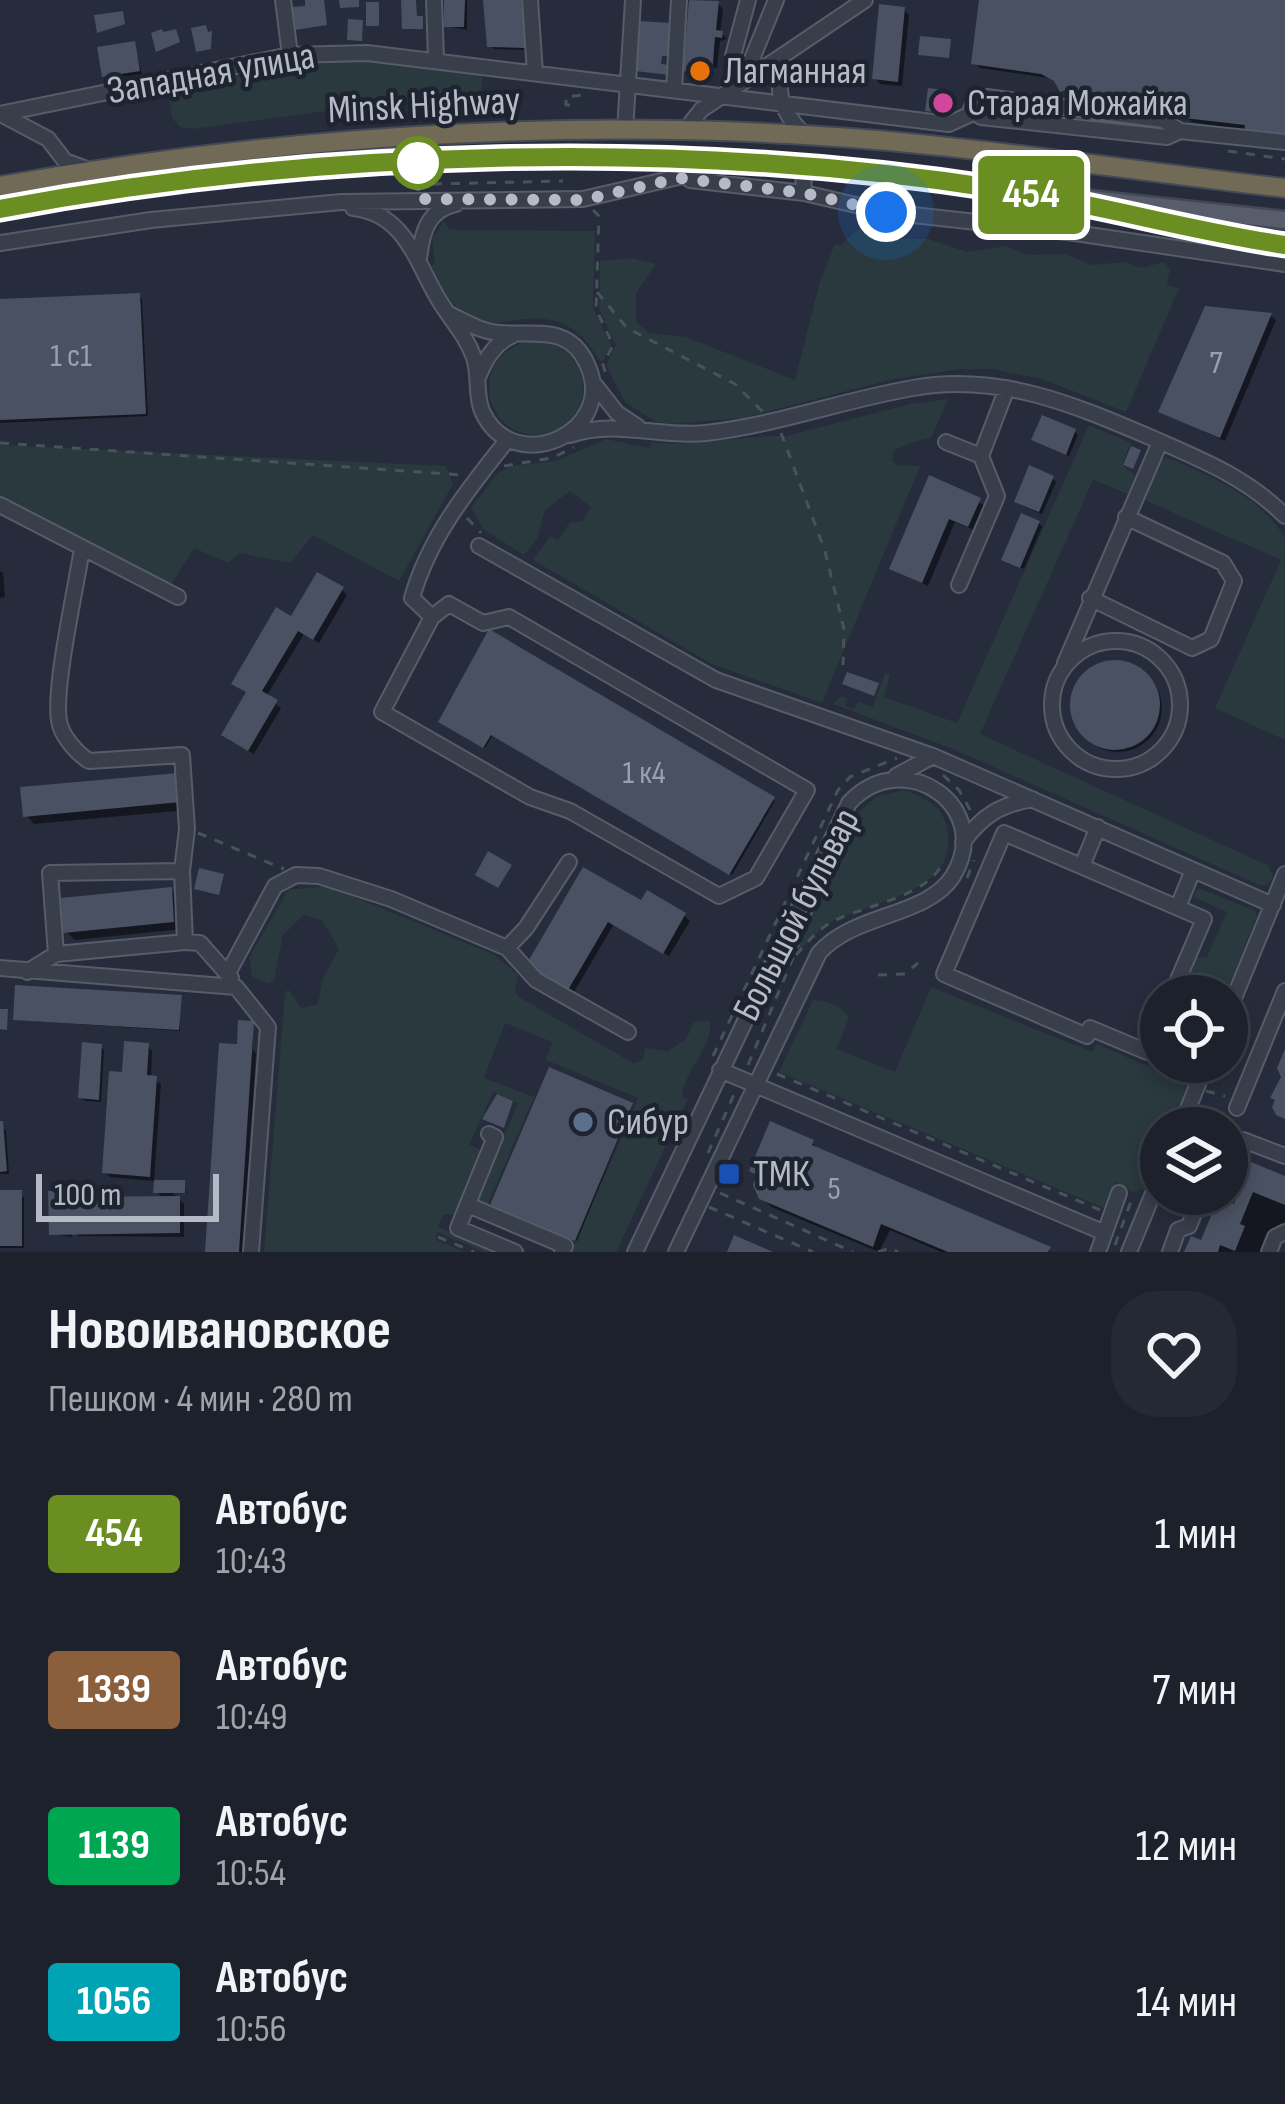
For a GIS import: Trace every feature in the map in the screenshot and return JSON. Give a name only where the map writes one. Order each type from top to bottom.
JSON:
[{"type":"highway","name":"Minsk Highway","points":[[0,186],[210,154],[345,142],[684,131],[855,138],[1285,188]]},
{"type":"highway","name":"Minsk Highway","points":[[0,209],[218,178],[347,167],[491,160],[736,163],[1000,189],[1285,245]]},
{"type":"main road","points":[[1000,189],[1285,220]]},
{"type":"street","points":[[283,0],[290,55]]},
{"type":"street","points":[[434,0],[436,58]]},
{"type":"street","points":[[530,0],[535,73]]},
{"type":"street","points":[[626,131],[633,0]]},
{"type":"street","points":[[674,90],[679,0]]},
{"type":"street","points":[[746,77],[733,56],[748,0]]},
{"type":"street","points":[[746,77],[776,0]]},
{"type":"street","points":[[684,131],[700,110],[865,0]]},
{"type":"street","name":"Западная улица","points":[[0,112],[290,55],[368,52],[949,124],[973,113],[974,101],[987,97],[1163,120],[1180,131],[1285,142]]},
{"type":"street","points":[[782,56],[781,104],[805,135]]},
{"type":"street","points":[[0,112],[48,139],[65,161],[89,170]]},
{"type":"street","points":[[0,243],[172,217],[324,205],[583,200],[736,163]]},
{"type":"street","points":[[803,169],[804,193]]},
{"type":"street","points":[[679,178],[804,193],[886,212],[1075,233],[1285,264]]},
{"type":"street","points":[[419,259],[424,226],[433,215],[471,200]]},
{"type":"street","points":[[1075,233],[1077,204]]},
{"type":"street","points":[[324,205],[368,209],[397,227],[466,339],[479,375],[482,410],[492,427],[508,439],[539,446],[612,425],[704,433],[770,424],[914,387],[1007,388],[1051,396],[1228,471],[1259,490],[1285,516]]},
{"type":"street","points":[[449,314],[487,331],[540,331],[559,335],[575,346],[592,380],[589,411],[570,435]]},
{"type":"street","points":[[479,375],[486,358],[503,340],[521,332]]},
{"type":"street","points":[[592,380],[617,413],[642,430]]},
{"type":"street","points":[[959,584],[997,496],[981,456],[1007,388]]},
{"type":"street","points":[[432,617],[412,598],[421,568],[473,479],[508,439]]},
{"type":"street","points":[[946,442],[981,456]]},
{"type":"street","points":[[1064,666],[1079,651],[1099,642],[1120,640],[1158,656],[1172,672],[1180,713],[1162,751],[1124,770],[1102,768],[1082,760],[1066,746],[1055,728],[1051,707],[1054,685],[1160,442]]},
{"type":"street","points":[[0,505],[178,597]]},
{"type":"street","points":[[1090,598],[1192,647],[1211,639],[1234,581],[1223,563],[1126,518]]},
{"type":"street","points":[[479,546],[716,680],[933,756],[1273,905]]},
{"type":"street","points":[[82,548],[60,686],[60,726],[89,761],[182,755],[187,829],[182,871],[185,942]]},
{"type":"street","points":[[449,604],[484,623],[509,617],[807,790],[756,878],[719,896],[570,811],[530,797],[382,712],[432,617],[449,604]]},
{"type":"street","points":[[888,779],[933,756]]},
{"type":"street","name":"Большой бульвар","points":[[634,1252],[849,803],[864,789],[888,779],[910,778],[941,794],[958,814],[963,842],[958,865],[938,893],[848,929],[819,953],[676,1252]]},
{"type":"street","points":[[963,842],[988,813],[1032,799]]},
{"type":"street","points":[[1082,866],[1098,827]]},
{"type":"street","points":[[1140,1049],[1090,1028],[1087,1036],[944,974],[1004,833],[1204,919],[1180,975]]},
{"type":"street","points":[[507,948],[526,928],[569,862]]},
{"type":"street","points":[[1178,908],[1193,870]]},
{"type":"street","points":[[56,954],[50,873],[182,871]]},
{"type":"street","points":[[1244,975],[1285,874]]},
{"type":"street","points":[[232,980],[268,894],[296,875],[337,880],[507,948],[536,980],[628,1032]]},
{"type":"street","points":[[27,972],[56,954],[185,942],[200,943],[232,980],[268,1027],[251,1252]]},
{"type":"street","points":[[0,968],[232,980]]},
{"type":"street","points":[[1239,1101],[1285,992]]},
{"type":"street","points":[[720,1070],[1105,1233]]},
{"type":"street","points":[[489,1134],[495,1137],[458,1228],[515,1252]]},
{"type":"street","points":[[1248,1142],[1285,1156]]},
{"type":"street","points":[[1099,1252],[1126,1194]]},
{"type":"street","points":[[468,1204],[565,1246],[562,1252]]},
{"type":"street","points":[[1129,1252],[1144,1215]]},
{"type":"street","points":[[1170,1252],[1178,1230],[1189,1226],[1193,1215]]},
{"type":"street","points":[[1268,1252],[1275,1237],[1285,1232]]},
{"type":"path","points":[[570,105],[566,97],[583,97],[583,81]]},
{"type":"path","points":[[433,184],[563,181]]},
{"type":"path","points":[[592,208],[599,216],[596,309],[613,345],[603,365]]},
{"type":"path","points":[[597,292],[627,328],[735,384],[781,432],[825,551],[844,629],[843,665]]},
{"type":"path","points":[[0,443],[465,475]]},
{"type":"path","points":[[187,829],[296,875]]},
{"type":"path","points":[[796,955],[825,926],[926,882],[945,859]]},
{"type":"path","points":[[748,1065],[814,908]]},
{"type":"path","points":[[878,975],[905,974],[918,963]]},
{"type":"path","points":[[740,1058],[756,1065]]},
{"type":"path","points":[[775,1073],[1107,1213]]},
{"type":"path","points":[[1204,1090],[1239,1101]]},
{"type":"path","points":[[724,1094],[740,1100]]},
{"type":"path","points":[[718,1192],[854,1252]]},
{"type":"path","points":[[1112,1252],[1126,1194]]},
{"type":"path","points":[[711,1208],[813,1252]]},
{"type":"path","points":[[438,1237],[474,1252]]},
{"type":"path","points":[[878,1252],[890,1248],[898,1252]]},
{"type":"shaded area","points":[[372,58],[477,70],[483,79],[481,90],[460,103],[393,102],[193,129],[180,127],[172,118],[169,91],[178,83],[212,84],[249,68],[279,62]]},
{"type":"shaded area","points":[[444,221],[450,230],[595,231],[593,308],[611,345],[602,363],[576,331],[550,320],[480,321],[464,314],[432,266],[432,238]]},
{"type":"shaded area","points":[[858,229],[880,230],[894,239],[928,239],[967,252],[1006,246],[1028,255],[1065,254],[1092,265],[1125,262],[1141,268],[1164,262],[1170,269],[1167,285],[1179,288],[1126,412],[1042,379],[992,369],[894,379],[743,418],[670,424],[656,422],[625,402],[606,366],[616,345],[599,309],[600,261],[631,258],[656,264],[636,293],[636,322],[650,333],[686,337],[795,380],[820,281],[835,244],[841,245]]},
{"type":"shaded area","points":[[536,341],[569,355],[583,388],[569,421],[536,435],[503,421],[489,388],[503,355]]},
{"type":"shaded area","points":[[948,399],[931,438],[894,450],[892,461],[897,465],[920,466],[822,703],[712,664],[533,560],[550,536],[558,540],[570,522],[582,522],[591,507],[570,491],[545,510],[537,539],[524,555],[483,529],[471,507],[498,473],[512,466],[556,461],[606,439],[649,448],[651,442],[786,436]]},
{"type":"shaded area","points":[[1089,425],[1131,443],[1122,465],[1135,475],[1128,494],[1093,480],[980,734],[1269,866],[1273,878],[1267,885],[953,749],[833,704],[841,696],[847,698],[845,706],[854,709],[858,702],[873,707],[885,673],[890,675],[884,697],[957,723]]},
{"type":"shaded area","points":[[0,445],[446,466],[453,484],[399,581],[313,535],[290,563],[239,553],[228,563],[194,548],[169,588],[0,499]]},
{"type":"shaded area","points":[[1166,457],[1248,498],[1285,538],[1285,740],[1215,708],[1281,560],[1142,499],[1157,464]]},
{"type":"shaded area","points":[[904,790],[927,800],[943,816],[947,854],[939,870],[907,893],[830,923],[796,955],[857,814],[877,796]]},
{"type":"shaded area","points":[[328,886],[495,955],[518,975],[515,991],[519,997],[633,1063],[643,1060],[645,1048],[668,1051],[686,1039],[694,1022],[710,1021],[707,1040],[684,1087],[682,1097],[688,1099],[674,1128],[633,1111],[638,1098],[546,1060],[552,1042],[505,1023],[484,1078],[534,1097],[487,1206],[478,1198],[518,1103],[493,1092],[469,1145],[481,1150],[486,1144],[459,1214],[443,1215],[438,1227],[497,1252],[484,1252],[437,1232],[436,1240],[465,1252],[264,1252],[285,994],[288,989],[301,1008],[318,1004],[322,980],[339,949],[322,920],[304,915],[283,935],[274,981],[269,984],[252,976],[249,958],[288,890]]},
{"type":"shaded area","points":[[1198,888],[1256,911],[1233,975],[1190,975],[1197,958],[1207,957],[1227,912],[1193,897]]},
{"type":"shaded area","points":[[931,987],[1092,1052],[1097,1044],[1140,1063],[1140,1083],[1189,1083],[1179,1107],[1140,1107],[1140,1190],[1133,1192],[1116,1182],[1104,1208],[779,1072],[813,1000],[833,1004],[849,1017],[837,1049],[895,1072]]},
{"type":"shaded area","points":[[629,1121],[669,1139],[616,1252],[571,1252]]},
{"type":"building","points":[[305,0],[324,0],[327,25],[295,30],[292,7],[305,6]]},
{"type":"building","points":[[339,0],[359,0],[359,7],[340,8]]},
{"type":"building","points":[[401,0],[416,0],[423,29],[402,29]]},
{"type":"building","points":[[444,0],[465,0],[464,27],[444,27]]},
{"type":"building","points":[[483,0],[521,0],[526,48],[487,47]]},
{"type":"building","points":[[689,0],[719,1],[716,30],[723,31],[722,38],[715,37],[712,76],[683,71]]},
{"type":"building","points":[[979,0],[1285,0],[1285,135],[1184,118],[1186,103],[1103,93],[1101,97],[1093,92],[1087,97],[1081,91],[1075,95],[1069,89],[1060,92],[1054,81],[1041,74],[971,64]]},
{"type":"building","points":[[366,2],[379,2],[379,26],[366,26]]},
{"type":"building","points":[[879,4],[905,7],[898,82],[872,79]]},
{"type":"building","points":[[123,11],[125,24],[97,33],[94,15]]},
{"type":"building","points":[[348,19],[363,20],[362,41],[347,40]]},
{"type":"building","points":[[638,21],[672,23],[671,56],[662,56],[661,64],[671,65],[670,75],[635,71]]},
{"type":"building","points":[[206,25],[212,31],[211,49],[196,52],[191,28]]},
{"type":"building","points":[[176,29],[180,42],[156,52],[151,33]]},
{"type":"building","points":[[920,36],[951,39],[949,58],[918,55]]},
{"type":"building","points":[[135,41],[140,71],[102,77],[97,47]]},
{"type":"building","points":[[928,88],[951,91],[948,114],[925,111]]},
{"type":"building","points":[[140,293],[146,414],[0,420],[0,299]]},
{"type":"building","points":[[1205,306],[1272,313],[1220,438],[1158,412]]},
{"type":"building","points":[[1042,415],[1076,429],[1066,455],[1031,440]]},
{"type":"building","points":[[1131,446],[1141,450],[1133,469],[1123,465]]},
{"type":"building","points":[[1029,465],[1054,476],[1039,512],[1014,502]]},
{"type":"building","points":[[929,475],[981,498],[968,527],[949,519],[922,583],[889,569]]},
{"type":"building","points":[[1021,513],[1040,521],[1020,568],[1001,560]]},
{"type":"building","points":[[317,572],[344,587],[313,640],[298,631],[262,691],[278,700],[248,751],[221,735],[246,692],[231,684],[276,607],[291,616]]},
{"type":"building","points":[[489,629],[775,797],[729,875],[491,735],[483,748],[438,722]]},
{"type":"building","points":[[1115,660],[1147,673],[1160,705],[1147,737],[1115,750],[1083,737],[1070,705],[1083,673]]},
{"type":"building","points":[[847,672],[879,683],[874,696],[842,684]]},
{"type":"building","points":[[178,773],[181,802],[23,817],[20,787]]},
{"type":"building","points":[[488,851],[512,865],[498,888],[475,875]]},
{"type":"building","points":[[583,867],[641,900],[647,890],[686,913],[663,954],[608,922],[568,990],[526,965]]},
{"type":"building","points":[[199,868],[224,874],[219,895],[194,889]]},
{"type":"building","points":[[172,887],[174,922],[63,933],[61,898]]},
{"type":"building","points":[[15,985],[182,995],[179,1030],[13,1020]]},
{"type":"building","points":[[0,1009],[8,1009],[7,1030],[0,1029]]},
{"type":"building","points":[[238,1020],[254,1021],[239,1252],[205,1252],[219,1043],[237,1044]]},
{"type":"building","points":[[124,1041],[149,1043],[147,1075],[157,1076],[150,1177],[102,1173],[109,1071],[122,1072]]},
{"type":"building","points":[[82,1042],[102,1044],[99,1100],[78,1098]]},
{"type":"building","points":[[1285,1049],[1285,1119],[1276,1115],[1275,1100],[1270,1098],[1281,1077],[1277,1068]]},
{"type":"building","points":[[549,1067],[633,1103],[575,1241],[490,1205]]},
{"type":"building","points":[[497,1094],[513,1101],[504,1128],[482,1119]]},
{"type":"building","points":[[0,1121],[7,1171],[0,1172]]},
{"type":"building","points":[[770,1121],[814,1140],[812,1145],[1051,1247],[1048,1252],[948,1252],[881,1224],[873,1247],[759,1199],[753,1185],[757,1175],[749,1171]]},
{"type":"building","points":[[1251,1162],[1285,1176],[1285,1205],[1253,1192],[1248,1204]]},
{"type":"building","points":[[154,1180],[185,1180],[185,1193],[153,1193]]},
{"type":"building","points":[[0,1190],[22,1190],[22,1246],[0,1246]]},
{"type":"building","points":[[70,1190],[70,1197],[180,1196],[180,1233],[49,1235],[48,1191]]},
{"type":"building","points":[[1211,1215],[1244,1215],[1240,1224],[1245,1226],[1235,1251],[1220,1245],[1218,1252],[1184,1252],[1191,1236],[1201,1240]]},
{"type":"building","points":[[734,1235],[773,1252],[727,1252]]},
{"type":"bus line","name":"454","points":[[0,209],[218,178],[347,167],[634,160],[736,163],[1000,189],[1285,245]]},
{"type":"place","name":"Лагманная","points":[[700,71]]},
{"type":"place","name":"Старая Можайка","points":[[943,103]]},
{"type":"place","name":"Сибур","points":[[583,1122]]},
{"type":"place","name":"ТМК","points":[[729,1174]]},
{"type":"route","points":[[418,163],[418,199],[583,200],[679,178],[804,193],[886,212]]}]
